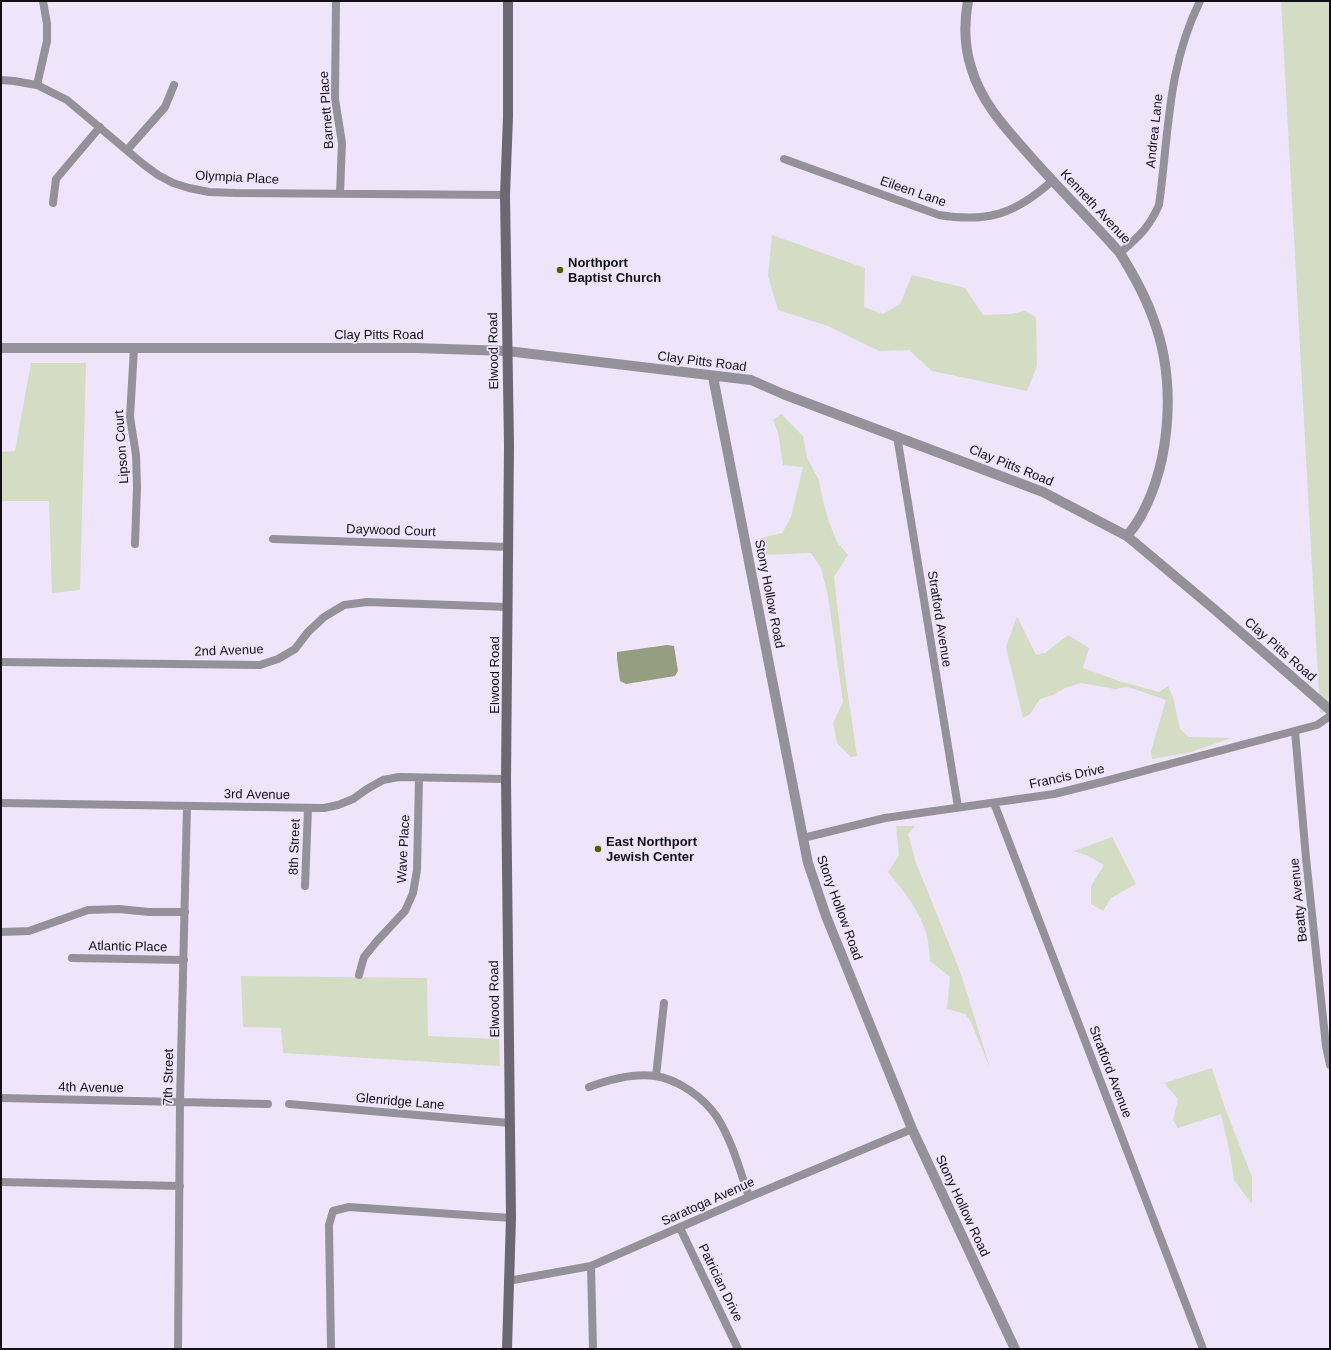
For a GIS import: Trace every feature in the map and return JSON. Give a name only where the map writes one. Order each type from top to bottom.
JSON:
[{"type":"main road","name":"Elwood Road","points":[[507,1349],[511,1218],[506,779],[509,446],[505,195],[508,117],[508,1]]},
{"type":"street","points":[[37,85],[47,41],[47,24],[43,1]]},
{"type":"street","name":"Barnett Place","points":[[336,1],[335,99],[342,142],[340,193]]},
{"type":"street","name":"Kenneth Avenue","points":[[968,1],[965,17],[967,51],[978,87],[988,105],[1000,122],[1052,181],[1120,253],[1135,279],[1154,319],[1165,366],[1168,388],[1168,417],[1164,445],[1158,470],[1141,516],[1127,536]]},
{"type":"street","name":"Andrea Lane","points":[[1120,253],[1143,232],[1153,220],[1158,205],[1172,86],[1183,40],[1200,1]]},
{"type":"street","name":"Olympia Place","points":[[1,80],[37,85],[67,100],[143,164],[173,182],[189,188],[209,192],[505,195]]},
{"type":"street","points":[[127,150],[165,107],[174,85]]},
{"type":"street","points":[[53,203],[56,179],[100,127]]},
{"type":"street","name":"Eileen Lane","points":[[784,159],[938,216],[957,218],[980,218],[999,214],[1018,206],[1035,196],[1052,181]]},
{"type":"street","name":"Clay Pitts Road","points":[[1,348],[415,348],[507,351],[713,377],[751,380],[783,394],[1043,492],[1127,536],[1330,710]]},
{"type":"street","name":"Lipson Court","points":[[134,348],[130,417],[136,455],[137,487],[135,544]]},
{"type":"street","name":"Stony Hollow Road","points":[[713,377],[802,838],[810,870],[826,916],[912,1129],[1015,1349]]},
{"type":"street","name":"Stratford Avenue","points":[[897,436],[958,807]]},
{"type":"street","name":"Daywood Court","points":[[273,539],[509,547]]},
{"type":"street","name":"2nd Avenue","points":[[1,662],[260,665],[278,659],[295,649],[308,632],[324,617],[344,605],[366,602],[508,607]]},
{"type":"street","name":"Francis Drive","points":[[802,838],[885,818],[1054,794],[1317,725],[1330,716]]},
{"type":"street","name":"Beatty Avenue","points":[[1295,731],[1307,865],[1326,1046],[1330,1065]]},
{"type":"street","name":"3rd Avenue","points":[[1,803],[324,808],[338,805],[353,799],[383,780],[400,777],[506,779]]},
{"type":"street","name":"Wave Place","points":[[359,975],[364,957],[376,941],[405,912],[413,893],[418,870],[419,778]]},
{"type":"street","name":"Stratford Avenue","points":[[994,803],[1203,1349]]},
{"type":"street","name":"7th Street","points":[[178,1349],[180,1101],[188,806]]},
{"type":"street","name":"8th Street","points":[[305,886],[308,808]]},
{"type":"street","points":[[1,932],[29,931],[88,910],[119,909],[149,912],[185,912]]},
{"type":"street","name":"Atlantic Place","points":[[72,958],[184,960]]},
{"type":"street","points":[[656,1076],[664,1003]]},
{"type":"street","points":[[589,1087],[610,1080],[645,1075],[656,1076],[677,1083],[692,1091],[705,1103],[716,1117],[739,1167],[749,1197]]},
{"type":"street","name":"4th Avenue","points":[[1,1098],[180,1101]]},
{"type":"street","points":[[180,1101],[268,1104]]},
{"type":"street","name":"Glenridge Lane","points":[[289,1104],[510,1123]]},
{"type":"street","name":"Saratoga Avenue","points":[[508,1281],[591,1266],[749,1197],[912,1129]]},
{"type":"street","points":[[1,1182],[180,1186]]},
{"type":"street","points":[[331,1349],[329,1225],[333,1211],[349,1208],[511,1218]]},
{"type":"street","name":"Patrician Drive","points":[[680,1228],[738,1349]]},
{"type":"street","points":[[591,1266],[593,1349]]},
{"type":"shaded area","points":[[1281,1],[1330,1],[1330,711],[1320,713]]},
{"type":"shaded area","points":[[772,235],[865,268],[864,307],[883,314],[900,304],[912,275],[965,288],[983,315],[1011,314],[1025,311],[1036,317],[1037,366],[1027,391],[932,371],[909,350],[879,351],[828,326],[778,310],[768,276]]},
{"type":"shaded area","points":[[31,363],[86,363],[80,590],[52,593],[49,501],[1,501],[1,452],[15,451]]},
{"type":"shaded area","points":[[781,414],[803,436],[807,458],[819,480],[829,522],[837,542],[848,555],[834,577],[846,682],[857,756],[851,757],[837,743],[833,723],[843,702],[828,596],[821,568],[811,553],[764,555],[761,538],[782,533],[791,517],[803,467],[783,465],[778,432],[773,420]]},
{"type":"shaded area","points":[[1017,616],[1036,655],[1045,653],[1068,635],[1089,648],[1083,668],[1119,681],[1159,692],[1168,686],[1173,697],[1180,729],[1189,737],[1231,738],[1188,753],[1152,759],[1151,751],[1166,700],[1128,687],[1115,689],[1080,683],[1040,699],[1030,714],[1023,718],[1006,647]]},
{"type":"shaded area","points":[[667,645],[674,646],[678,671],[675,676],[626,684],[620,681],[617,652]]},
{"type":"shaded area","points":[[896,826],[915,826],[908,834],[916,863],[960,971],[990,1068],[970,1020],[965,1014],[947,1009],[950,977],[930,961],[927,936],[920,918],[906,894],[888,872],[899,855]]},
{"type":"shaded area","points":[[1112,837],[1136,884],[1111,898],[1103,911],[1091,904],[1091,886],[1104,865],[1088,856],[1074,851]]},
{"type":"shaded area","points":[[241,976],[427,978],[428,1036],[499,1039],[500,1066],[283,1053],[281,1028],[243,1027]]},
{"type":"shaded area","points":[[1212,1068],[1225,1108],[1252,1177],[1252,1204],[1234,1180],[1221,1114],[1178,1128],[1173,1120],[1178,1099],[1164,1083]]},
{"type":"place","name":"Northport Baptist Church","points":[[560,270]]},
{"type":"place","name":"East Northport Jewish Center","points":[[598,849]]}]
